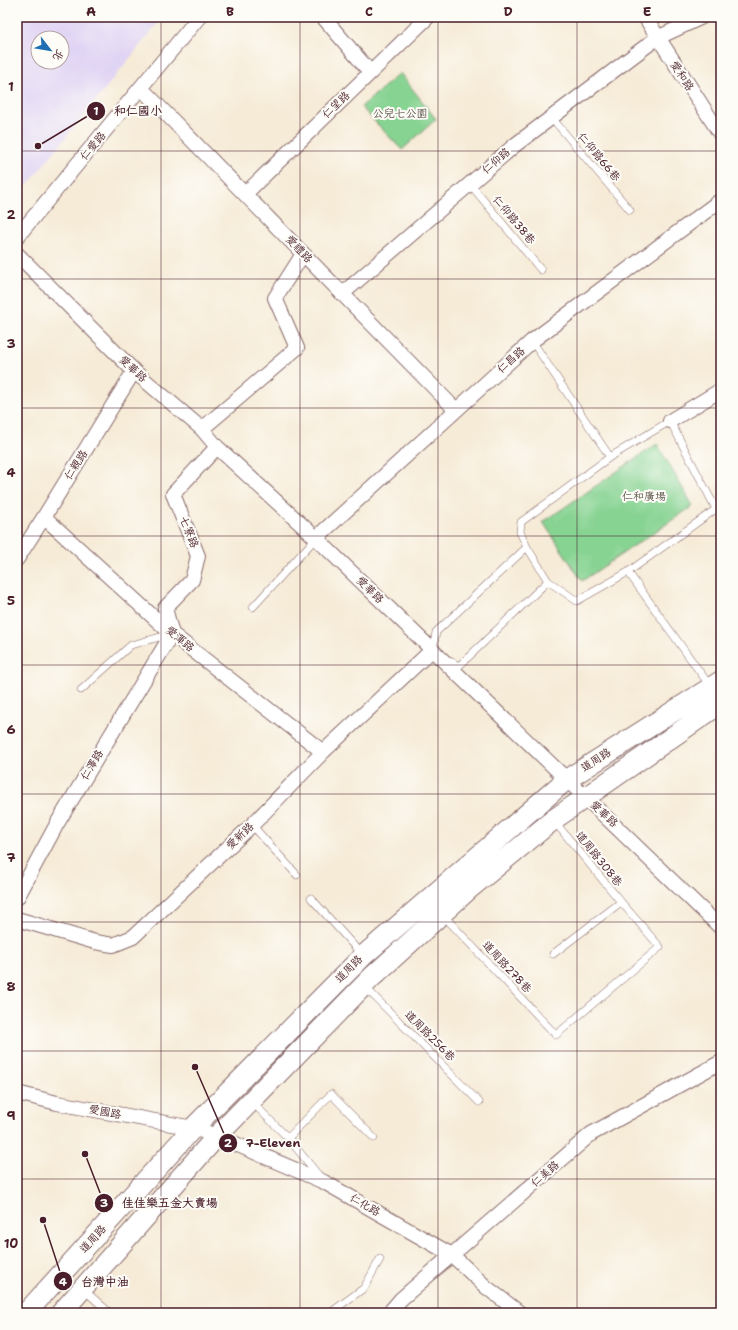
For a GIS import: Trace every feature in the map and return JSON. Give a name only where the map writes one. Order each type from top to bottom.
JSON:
[{"type":"main road","name":"道周路","points":[[26,1313],[193,1128],[363,956],[566,780],[718,690]]},
{"type":"main road","name":"道周路","points":[[61,1313],[218,1136],[364,986],[469,889],[553,820],[718,690]]},
{"type":"street","name":"仁愛路","points":[[17,237],[199,17]]},
{"type":"street","points":[[323,17],[370,72]]},
{"type":"street","name":"仁望路","points":[[245,194],[428,17]]},
{"type":"street","name":"愛和路","points":[[645,17],[657,38],[721,135]]},
{"type":"street","points":[[657,38],[702,17]]},
{"type":"street","name":"仁仰路","points":[[342,294],[515,145],[657,38]]},
{"type":"street","name":"愛禮路","points":[[141,88],[456,410]]},
{"type":"street","name":"仁昌路","points":[[316,538],[532,342],[721,200]]},
{"type":"street","name":"愛華路","points":[[17,254],[134,371],[202,429],[217,447],[316,538],[721,928]]},
{"type":"street","points":[[202,429],[297,348],[275,298],[303,254]]},
{"type":"street","name":"仁親路","points":[[17,559],[134,371]]},
{"type":"street","points":[[670,421],[721,390]]},
{"type":"street","name":"七寮路","points":[[172,634],[165,608],[192,580],[198,556],[173,494],[217,447]]},
{"type":"street","name":"愛渾路","points":[[44,517],[172,634],[323,752]]},
{"type":"street","name":"仁澤路","points":[[17,898],[58,822],[172,634]]},
{"type":"street","name":"愛新路","points":[[17,919],[96,942],[113,944],[133,937],[252,825],[323,752],[432,650]]},
{"type":"street","name":"仁美路","points":[[389,1313],[401,1299],[591,1134],[721,1062]]},
{"type":"street","name":"愛國路","points":[[17,1093],[57,1103],[193,1128]]},
{"type":"street","name":"仁化路","points":[[193,1128],[218,1136],[324,1182],[452,1255],[486,1287],[520,1313]]},
{"type":"lane","name":"仁仰路66巷","points":[[551,117],[630,210]]},
{"type":"lane","name":"仁仰路38巷","points":[[470,184],[542,270]]},
{"type":"lane","points":[[532,342],[610,457]]},
{"type":"lane","points":[[670,421],[716,509],[628,572],[577,601],[548,581],[527,547],[520,532],[521,522],[610,457],[670,421]]},
{"type":"lane","points":[[253,607],[316,538]]},
{"type":"lane","points":[[527,547],[436,632],[432,650],[459,666],[548,581]]},
{"type":"lane","points":[[628,572],[718,690]]},
{"type":"lane","points":[[81,690],[131,646],[172,634]]},
{"type":"lane","name":"道周路308巷","points":[[553,820],[621,902],[553,954]]},
{"type":"lane","points":[[252,825],[298,875]]},
{"type":"lane","points":[[311,898],[363,956]]},
{"type":"lane","name":"道周路278巷","points":[[442,914],[556,1035],[660,947],[621,902]]},
{"type":"lane","name":"道周路256巷","points":[[364,986],[479,1102]]},
{"type":"lane","points":[[288,1138],[331,1094],[374,1138]]},
{"type":"lane","points":[[252,1102],[288,1138],[324,1182]]},
{"type":"lane","points":[[330,1313],[364,1288],[380,1259]]},
{"type":"lane","points":[[82,1289],[110,1313]]},
{"type":"shaded area","points":[[17,17],[163,17],[17,198]]},
{"type":"green space","name":"公兒七公園","points":[[400,73],[436,119],[402,150],[361,107]]},
{"type":"green space","name":"仁和廣場","points":[[657,444],[693,506],[582,581],[543,522]]},
{"type":"place","name":"和仁國小","points":[[38,146]]},
{"type":"place","name":"7-Eleven","points":[[195,1067]]},
{"type":"place","name":"佳佳樂五金大賣場","points":[[85,1154]]},
{"type":"place","name":"台灣中油","points":[[43,1220]]}]
